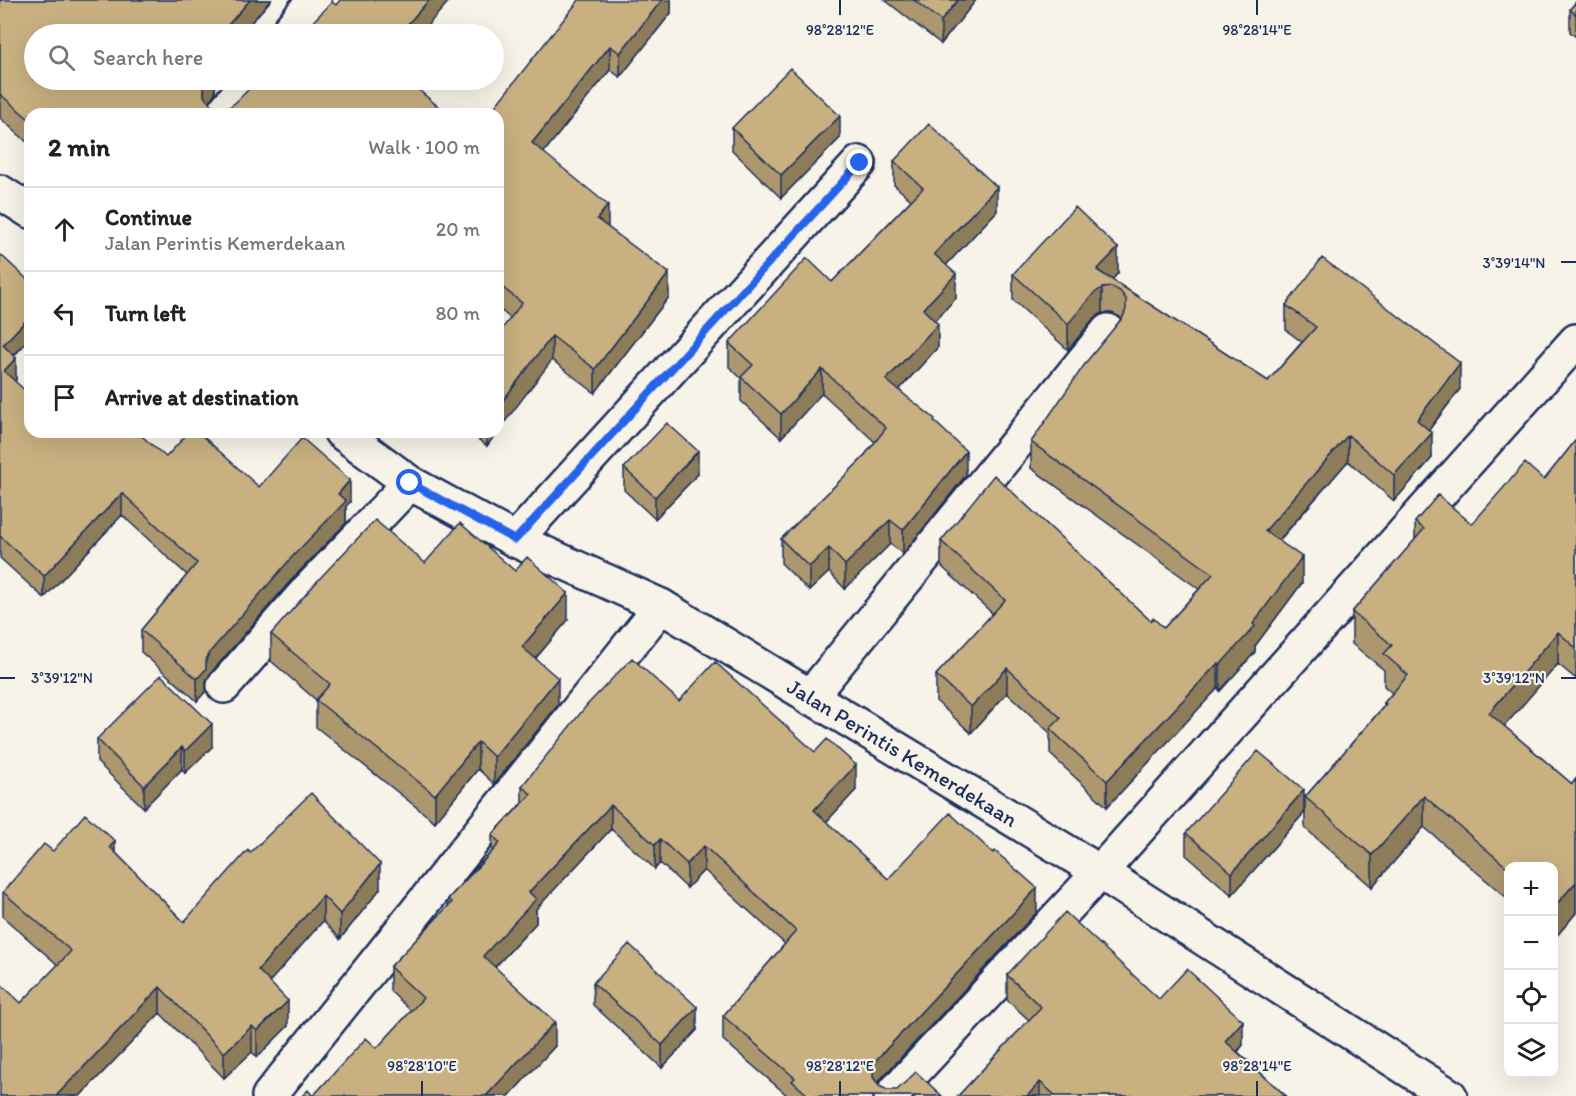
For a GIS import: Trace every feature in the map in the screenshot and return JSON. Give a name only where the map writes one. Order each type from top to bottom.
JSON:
[{"type":"street","points":[[294,24],[314,0]]},
{"type":"street","points":[[227,108],[242,90]]},
{"type":"street","points":[[515,540],[860,163]]},
{"type":"street","points":[[0,192],[24,207]]},
{"type":"street","points":[[809,698],[1108,331]]},
{"type":"street","points":[[891,1096],[1100,872],[1576,341]]},
{"type":"street","name":"Jalan Perintis Kemerdekaan","points":[[349,438],[410,483],[515,540],[661,606],[809,698],[1100,872],[1450,1096]]},
{"type":"street","points":[[224,686],[307,591],[410,483]]},
{"type":"street","points":[[269,1096],[661,606]]},
{"type":"building","points":[[0,0],[250,0],[229,24],[24,24],[24,90],[204,90],[204,96],[211,105],[219,108],[24,108],[24,115],[0,94]]},
{"type":"building","points":[[340,0],[429,0],[408,24],[311,24],[332,2],[336,5]]},
{"type":"building","points":[[579,0],[662,0],[620,53],[610,46],[532,143],[608,205],[597,219],[669,273],[595,369],[552,336],[504,399],[504,326],[522,303],[504,289],[504,108],[494,108]]},
{"type":"building","points":[[914,0],[958,0],[941,21]]},
{"type":"building","points":[[1576,2],[1576,15],[1570,9]]},
{"type":"building","points":[[790,68],[840,116],[781,175],[732,128]]},
{"type":"building","points":[[248,90],[419,90],[440,108],[219,108],[229,107]]},
{"type":"building","points":[[929,124],[997,187],[934,254],[956,274],[923,309],[938,324],[886,380],[935,419],[934,421],[966,451],[903,530],[890,520],[845,565],[829,548],[809,567],[781,539],[861,460],[886,428],[822,369],[781,414],[741,377],[753,365],[729,343],[807,258],[832,282],[923,188],[894,161]]},
{"type":"building","points":[[1075,207],[1118,248],[1097,270],[1268,381],[1316,327],[1286,305],[1322,258],[1460,363],[1417,420],[1432,433],[1394,475],[1348,435],[1265,531],[1302,557],[1253,624],[1255,626],[1107,781],[1050,729],[1061,718],[1007,668],[971,707],[936,675],[1005,600],[941,541],[994,475],[1151,621],[1153,618],[1164,628],[1213,574],[1031,442],[1087,361],[1123,317],[1126,309],[1126,299],[1120,291],[1112,287],[1102,288],[1093,294],[1068,324],[1013,274]]},
{"type":"building","points":[[1,255],[24,276],[24,322],[3,345],[16,358],[4,371],[24,389],[24,438],[144,438],[166,457],[183,438],[205,438],[259,487],[302,438],[350,480],[338,494],[346,501],[293,556],[210,652],[206,660],[206,669],[197,679],[141,630],[197,563],[122,493],[44,576],[0,536]]},
{"type":"building","points":[[667,423],[698,451],[655,497],[624,468]]},
{"type":"building","points":[[1576,440],[1576,648],[1558,632],[1489,713],[1572,784],[1576,779],[1576,882],[1558,902],[1558,862],[1504,862],[1504,865],[1424,796],[1372,855],[1305,797],[1386,704],[1384,703],[1408,675],[1384,654],[1392,645],[1352,612],[1424,529],[1415,522],[1438,495],[1472,524],[1525,463],[1544,480]]},
{"type":"building","points":[[375,520],[425,563],[460,523],[515,571],[527,557],[568,593],[522,647],[558,678],[494,757],[478,742],[435,795],[316,700],[330,684],[271,634]]},
{"type":"building","points":[[632,658],[679,701],[715,662],[815,752],[827,739],[856,765],[814,810],[888,879],[950,813],[993,853],[995,851],[1037,888],[877,1059],[873,1067],[873,1077],[879,1086],[887,1090],[897,1090],[916,1072],[942,1096],[809,1096],[792,1081],[795,1078],[723,1016],[796,931],[704,846],[687,864],[660,839],[655,845],[611,805],[529,892],[536,899],[483,956],[555,1022],[486,1096],[313,1096],[366,1038],[377,1048],[423,998],[390,967],[452,902],[448,899],[500,843],[492,835],[531,794],[522,786],[587,705]]},
{"type":"building","points":[[161,675],[212,724],[185,751],[182,747],[144,786],[97,739]]},
{"type":"building","points":[[1258,751],[1304,790],[1232,873],[1186,833]]},
{"type":"building","points":[[311,793],[380,864],[340,914],[323,896],[258,970],[288,1001],[257,1031],[252,1026],[224,1053],[160,987],[56,1096],[0,1096],[0,983],[21,1003],[71,951],[3,892],[44,844],[53,851],[85,814],[115,841],[110,847],[184,922],[248,850],[250,853]]},
{"type":"building","points":[[1065,912],[1159,999],[1187,969],[1243,1021],[1225,1041],[1286,1096],[1056,1096],[1040,1082],[1027,1096],[958,1096],[1041,1007],[1007,975]]},
{"type":"building","points":[[629,944],[697,1007],[662,1045],[593,983]]},
{"type":"building","points":[[308,1090],[313,1096],[302,1096]]},
{"type":"route","points":[[410,483],[515,540],[860,163]]}]
